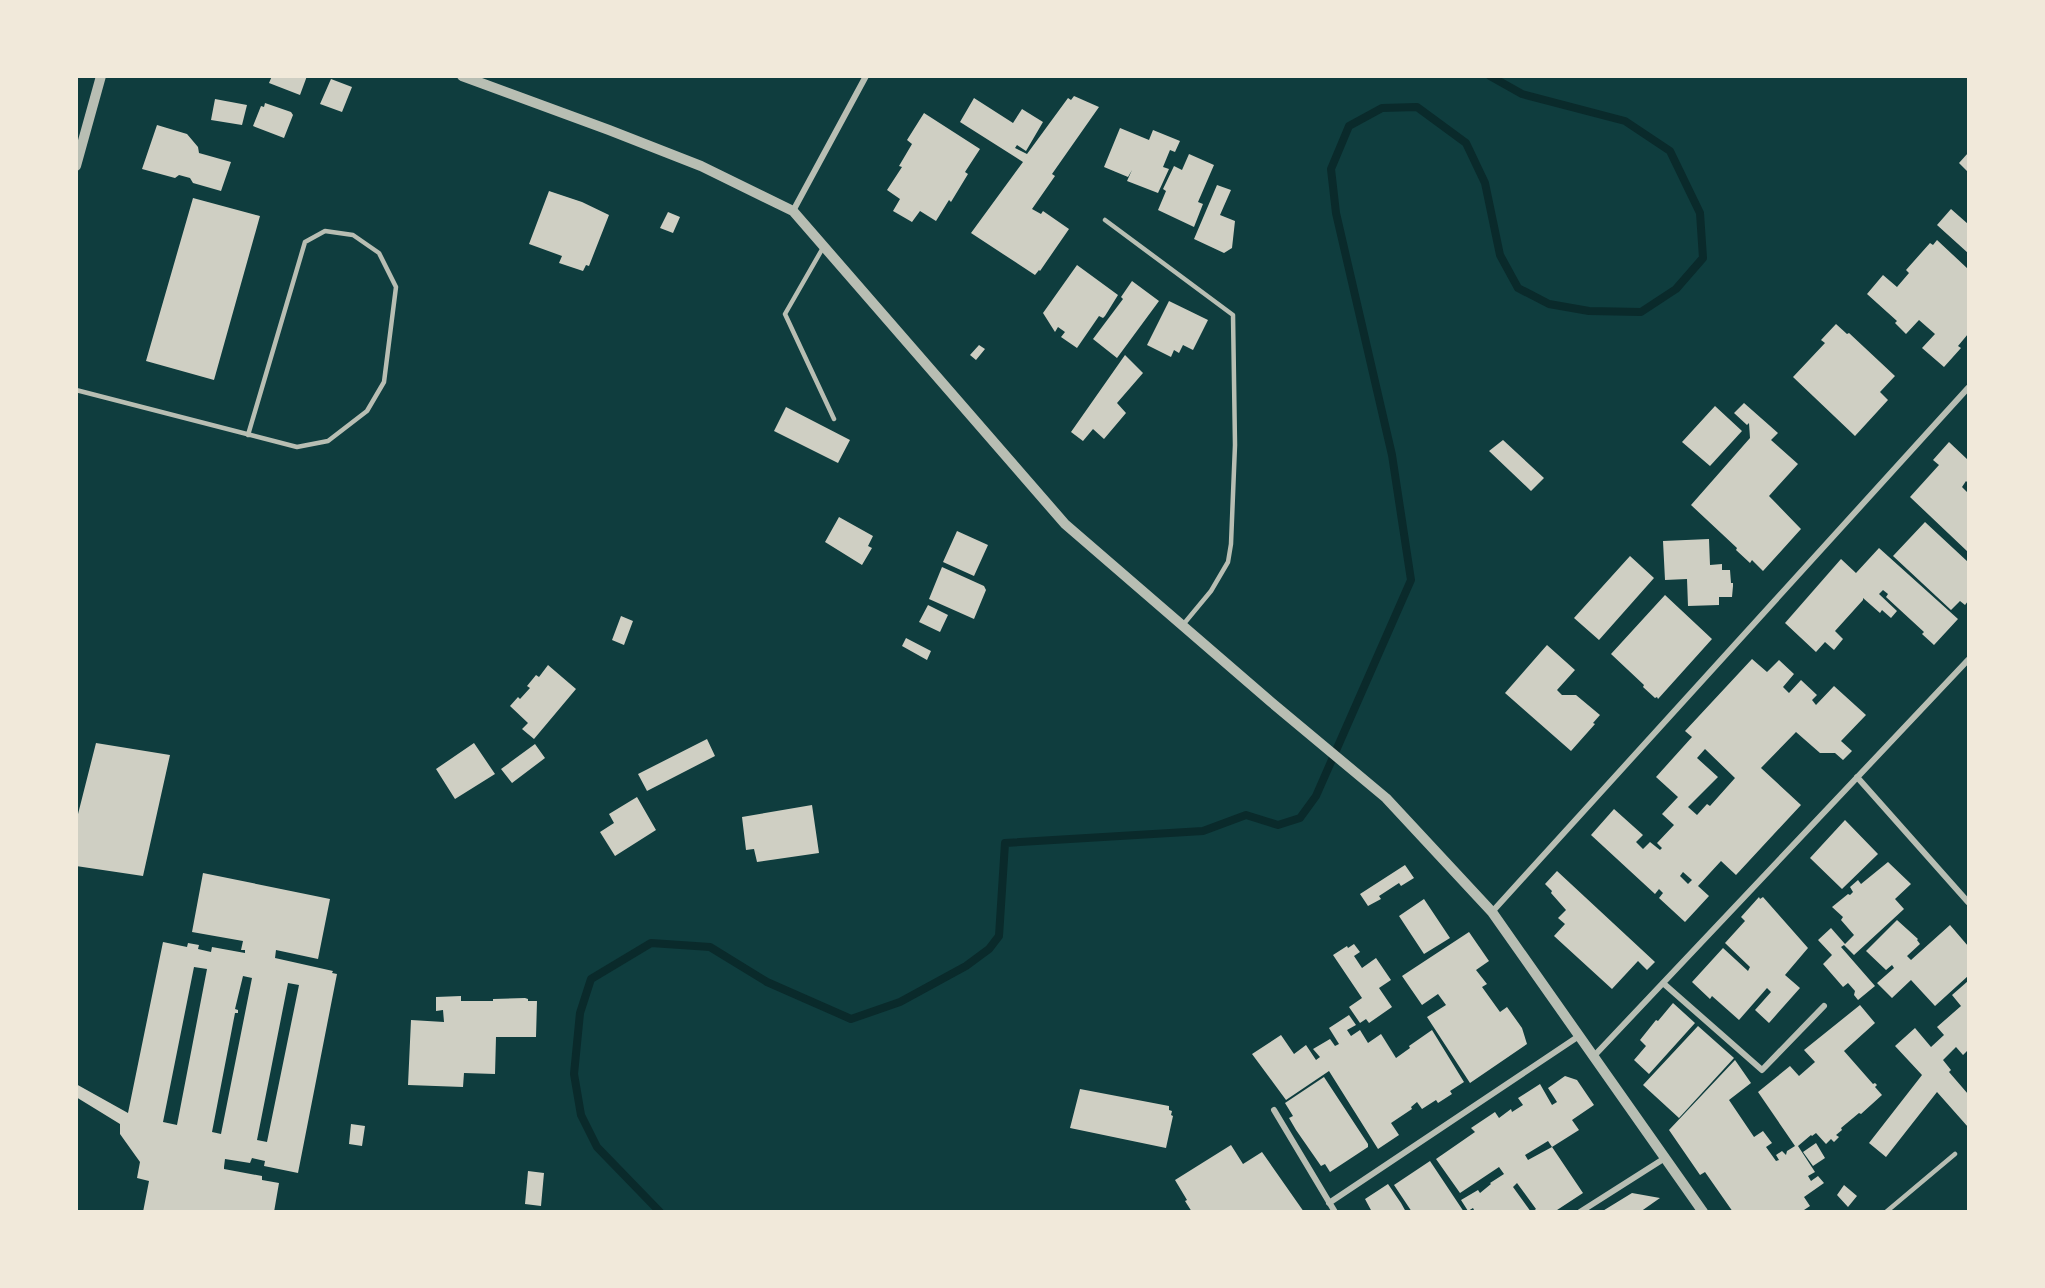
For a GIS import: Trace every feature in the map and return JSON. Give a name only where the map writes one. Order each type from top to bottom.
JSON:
[{"type":"street","points":[[76,166],[101,76]]},
{"type":"street","points":[[462,76],[701,166],[793,211],[1065,525],[1386,798],[1492,912],[1703,1212]]},
{"type":"street","points":[[793,211],[866,76]]},
{"type":"street","points":[[1492,912],[1968,388]]},
{"type":"street","points":[[1594,1056],[1968,660]]},
{"type":"street","points":[[1857,777],[1968,902]]},
{"type":"street","points":[[1664,982],[1762,1070],[1824,1006]]},
{"type":"street","points":[[1329,1203],[1579,1036]]},
{"type":"street","points":[[1274,1110],[1335,1212]]},
{"type":"street","points":[[1581,1212],[1665,1158]]},
{"type":"lane","points":[[1105,220],[1233,315],[1235,446],[1231,544],[1228,562],[1211,591],[1182,626]]},
{"type":"lane","points":[[76,390],[248,435],[297,447],[328,441],[367,411],[384,382],[396,287],[380,253],[353,235],[325,231],[305,242],[248,435]]},
{"type":"lane","points":[[824,246],[785,314],[834,419]]},
{"type":"lane","points":[[1886,1212],[1955,1154]]},
{"type":"building","points":[[272,76],[307,76],[300,95],[269,83]]},
{"type":"building","points":[[331,79],[352,87],[342,112],[320,104]]},
{"type":"building","points":[[1074,96],[1099,107],[1052,174],[1055,176],[1032,209],[1041,214],[1043,211],[1069,229],[1035,275],[971,233],[1023,162],[960,122],[974,98],[1013,123],[1022,109],[1043,122],[1026,151],[1017,145],[1015,148],[1027,154],[1068,98],[1071,100]]},
{"type":"building","points":[[215,99],[247,105],[242,125],[211,120]]},
{"type":"building","points":[[265,103],[291,112],[293,115],[284,138],[253,126],[261,106],[264,107]]},
{"type":"building","points":[[924,113],[980,149],[965,172],[968,174],[951,202],[949,200],[936,221],[920,211],[912,222],[893,211],[900,199],[887,190],[902,167],[899,166],[912,144],[907,140]]},
{"type":"building","points":[[157,125],[187,134],[198,147],[199,153],[231,162],[221,191],[193,183],[190,178],[179,175],[175,178],[142,169]]},
{"type":"building","points":[[1120,128],[1149,140],[1153,130],[1180,141],[1175,152],[1170,150],[1163,167],[1169,169],[1158,193],[1127,181],[1132,170],[1128,177],[1104,167]]},
{"type":"building","points":[[1968,153],[1968,172],[1959,163]]},
{"type":"building","points":[[1189,154],[1214,165],[1198,202],[1203,204],[1194,227],[1158,210],[1166,191],[1163,189],[1174,166],[1182,170]]},
{"type":"building","points":[[1217,185],[1231,190],[1220,215],[1235,221],[1232,248],[1224,253],[1194,239]]},
{"type":"building","points":[[549,191],[582,202],[609,215],[589,266],[586,265],[583,271],[559,263],[562,256],[529,244]]},
{"type":"building","points":[[193,198],[260,216],[214,380],[146,361]]},
{"type":"building","points":[[1951,209],[1968,224],[1968,253],[1937,225]]},
{"type":"building","points":[[668,212],[680,217],[673,233],[660,228]]},
{"type":"building","points":[[1937,240],[1968,269],[1968,334],[1958,346],[1961,348],[1944,367],[1922,348],[1935,334],[1919,320],[1906,334],[1895,323],[1897,321],[1867,294],[1883,275],[1897,287],[1909,273],[1906,270],[1930,243],[1933,245]]},
{"type":"building","points":[[1077,265],[1118,295],[1105,316],[1103,318],[1099,316],[1077,348],[1061,337],[1065,332],[1058,327],[1055,332],[1043,313]]},
{"type":"building","points":[[1132,281],[1159,301],[1117,358],[1093,339],[1123,299],[1121,297]]},
{"type":"building","points":[[1169,301],[1208,320],[1193,350],[1183,345],[1179,353],[1174,350],[1171,357],[1147,345]]},
{"type":"building","points":[[1836,324],[1847,334],[1849,333],[1895,376],[1880,392],[1888,400],[1855,436],[1793,377],[1825,343],[1821,340]]},
{"type":"building","points":[[979,345],[985,349],[976,360],[970,355]]},
{"type":"building","points":[[1125,355],[1143,373],[1117,403],[1126,413],[1104,439],[1093,429],[1083,441],[1071,432]]},
{"type":"building","points":[[1744,403],[1778,433],[1771,440],[1798,464],[1769,496],[1801,529],[1763,571],[1752,560],[1750,563],[1691,505],[1750,438],[1749,423],[1747,425],[1734,413]]},
{"type":"building","points":[[1715,406],[1742,431],[1710,466],[1682,442]]},
{"type":"building","points":[[786,407],[850,440],[838,463],[774,431]]},
{"type":"building","points":[[1503,440],[1544,478],[1531,491],[1489,451]]},
{"type":"building","points":[[1949,442],[1968,460],[1968,483],[1966,481],[1962,487],[1968,493],[1968,552],[1910,497],[1939,465],[1933,460]]},
{"type":"building","points":[[839,517],[873,536],[868,546],[872,548],[862,565],[825,542]]},
{"type":"building","points":[[1925,522],[1968,562],[1968,601],[1965,605],[1960,601],[1951,610],[1893,556]]},
{"type":"building","points":[[957,531],[988,545],[974,576],[943,562]]},
{"type":"building","points":[[1709,539],[1710,565],[1722,564],[1722,570],[1730,570],[1731,583],[1733,583],[1732,597],[1719,597],[1719,605],[1688,606],[1687,579],[1665,580],[1663,541]]},
{"type":"building","points":[[1879,548],[1958,619],[1934,645],[1922,634],[1924,632],[1886,597],[1888,594],[1883,590],[1879,594],[1897,611],[1891,618],[1882,610],[1880,613],[1863,598],[1835,631],[1843,639],[1834,650],[1825,642],[1816,652],[1785,623],[1841,559],[1856,573]]},
{"type":"building","points":[[1630,556],[1654,578],[1599,640],[1574,618]]},
{"type":"building","points":[[942,567],[984,586],[986,590],[974,619],[929,599]]},
{"type":"building","points":[[1665,595],[1712,639],[1658,699],[1611,654]]},
{"type":"building","points":[[928,605],[948,615],[940,632],[919,622]]},
{"type":"building","points":[[621,616],[633,621],[624,645],[612,640]]},
{"type":"building","points":[[906,638],[931,651],[927,660],[902,646]]},
{"type":"building","points":[[1547,645],[1575,670],[1557,690],[1562,695],[1576,695],[1600,715],[1571,751],[1505,693]]},
{"type":"building","points":[[1752,659],[1767,672],[1779,660],[1794,674],[1783,687],[1789,693],[1801,680],[1817,695],[1812,700],[1816,705],[1834,686],[1866,715],[1841,741],[1852,751],[1843,760],[1835,753],[1820,753],[1796,732],[1761,768],[1801,805],[1736,875],[1721,861],[1698,886],[1709,896],[1685,922],[1659,898],[1663,893],[1659,889],[1655,894],[1591,835],[1614,809],[1643,835],[1636,842],[1643,849],[1650,842],[1660,850],[1662,848],[1657,843],[1674,825],[1662,814],[1678,797],[1656,777],[1692,737],[1685,731]],"holes":[[[1705,749],[1735,778],[1710,806],[1707,804],[1697,815],[1688,807],[1718,777],[1697,758]],[[1683,872],[1692,880],[1688,884],[1680,876]]]},
{"type":"building","points":[[548,665],[576,689],[534,739],[522,729],[528,723],[510,706],[518,697],[520,699],[530,688],[527,686],[536,675],[539,677]]},
{"type":"building","points":[[707,739],[715,756],[647,791],[638,774]]},
{"type":"building","points":[[96,743],[170,755],[143,876],[76,866],[76,822]]},
{"type":"building","points":[[474,743],[495,774],[455,799],[436,769]]},
{"type":"building","points":[[535,744],[545,758],[512,783],[501,769]]},
{"type":"building","points":[[637,797],[656,830],[615,856],[600,832],[614,823],[609,814]]},
{"type":"building","points":[[812,805],[819,853],[757,862],[754,849],[746,850],[742,817]]},
{"type":"building","points":[[1845,820],[1878,854],[1842,889],[1810,858]]},
{"type":"building","points":[[1888,862],[1911,884],[1895,899],[1904,909],[1854,955],[1844,945],[1841,947],[1875,986],[1858,1000],[1854,995],[1855,991],[1848,983],[1843,987],[1823,964],[1832,955],[1818,940],[1831,928],[1845,944],[1854,935],[1841,920],[1843,917],[1832,907],[1853,892],[1850,887],[1858,880],[1861,884]]},
{"type":"building","points":[[1405,865],[1414,878],[1401,886],[1399,883],[1379,896],[1381,899],[1368,906],[1360,894]]},
{"type":"building","points":[[1557,871],[1655,962],[1647,970],[1638,961],[1612,989],[1554,936],[1565,924],[1558,918],[1566,910],[1545,884]]},
{"type":"building","points":[[203,873],[330,899],[318,959],[276,950],[275,958],[333,971],[332,973],[337,974],[298,1173],[264,1166],[265,1161],[252,1158],[250,1163],[225,1159],[224,1169],[262,1176],[262,1180],[279,1183],[274,1212],[143,1212],[149,1181],[137,1178],[140,1162],[120,1134],[120,1124],[76,1097],[76,1084],[128,1113],[163,942],[187,947],[188,943],[199,945],[198,949],[211,952],[212,947],[245,953],[245,950],[241,950],[243,941],[192,932]],"holes":[[[194,967],[207,969],[177,1125],[163,1122]],[[243,976],[252,978],[221,1134],[212,1132],[235,1013],[238,1013],[235,1009]],[[288,983],[299,985],[267,1142],[257,1140]]]},
{"type":"building","points":[[1759,897],[1760,899],[1763,897],[1808,948],[1785,975],[1800,988],[1769,1023],[1755,1010],[1771,992],[1767,988],[1739,1020],[1712,996],[1710,999],[1692,982],[1723,948],[1748,971],[1750,967],[1725,943],[1745,921],[1741,917]]},
{"type":"building","points":[[1424,899],[1450,938],[1424,954],[1399,916]]},
{"type":"building","points":[[1897,920],[1918,939],[1920,944],[1907,956],[1911,960],[1950,925],[1968,946],[1968,976],[1935,1006],[1911,980],[1892,998],[1877,983],[1894,968],[1892,965],[1886,970],[1866,951]]},
{"type":"building","points":[[1469,932],[1489,961],[1476,970],[1487,984],[1482,987],[1500,1012],[1507,1007],[1522,1028],[1527,1044],[1470,1083],[1427,1017],[1446,1005],[1438,994],[1422,1005],[1402,976]]},
{"type":"building","points":[[1354,944],[1360,952],[1354,956],[1362,968],[1376,958],[1391,980],[1379,988],[1392,1007],[1369,1023],[1366,1019],[1360,1023],[1349,1007],[1362,998],[1333,955]]},
{"type":"building","points":[[1968,981],[1968,1050],[1963,1055],[1956,1047],[1943,1060],[1951,1070],[1949,1072],[1968,1094],[1968,1127],[1937,1092],[1886,1157],[1869,1143],[1922,1075],[1895,1046],[1915,1028],[1931,1047],[1944,1035],[1937,1027],[1961,1006],[1952,995]]},
{"type":"building","points":[[461,996],[461,1001],[525,998],[528,1001],[537,1001],[536,1037],[496,1037],[495,1074],[464,1073],[463,1087],[408,1085],[411,1020],[444,1022],[443,1010],[436,1011],[436,997]]},
{"type":"building","points":[[1673,1003],[1695,1023],[1649,1074],[1634,1060],[1646,1046],[1640,1040]]},
{"type":"building","points":[[1860,1005],[1875,1023],[1844,1051],[1873,1084],[1877,1085],[1875,1087],[1882,1095],[1841,1128],[1842,1130],[1836,1135],[1839,1137],[1834,1142],[1831,1139],[1826,1144],[1816,1133],[1798,1146],[1815,1172],[1808,1176],[1811,1181],[1818,1176],[1824,1183],[1804,1197],[1810,1206],[1801,1212],[1733,1212],[1705,1172],[1700,1175],[1669,1130],[1735,1060],[1751,1083],[1729,1100],[1754,1137],[1763,1131],[1772,1143],[1766,1147],[1776,1161],[1779,1160],[1776,1155],[1782,1151],[1786,1155],[1787,1151],[1795,1146],[1758,1092],[1790,1066],[1799,1076],[1815,1062],[1804,1050]]},
{"type":"building","points":[[1349,1015],[1356,1025],[1347,1030],[1351,1036],[1360,1030],[1368,1043],[1381,1034],[1396,1058],[1432,1030],[1464,1082],[1438,1103],[1436,1100],[1422,1109],[1417,1102],[1411,1107],[1412,1109],[1391,1123],[1399,1135],[1378,1149],[1329,1071],[1286,1100],[1252,1054],[1281,1035],[1294,1054],[1306,1045],[1316,1060],[1320,1057],[1313,1049],[1330,1039],[1335,1046],[1339,1044],[1329,1028]]},
{"type":"building","points":[[1698,1026],[1734,1058],[1679,1118],[1643,1085]]},
{"type":"building","points":[[1565,1076],[1577,1080],[1594,1105],[1572,1120],[1579,1130],[1552,1147],[1583,1193],[1554,1212],[1532,1212],[1536,1209],[1517,1183],[1513,1187],[1531,1212],[1475,1212],[1473,1208],[1468,1211],[1461,1200],[1478,1190],[1480,1193],[1504,1174],[1499,1167],[1460,1193],[1436,1159],[1475,1132],[1471,1128],[1495,1112],[1499,1118],[1511,1109],[1512,1112],[1523,1105],[1518,1098],[1540,1084],[1552,1105],[1557,1102],[1548,1088]],"holes":[[[1548,1141],[1552,1147],[1528,1160],[1525,1155]]]},
{"type":"building","points":[[1324,1077],[1368,1144],[1368,1147],[1330,1172],[1325,1164],[1321,1166],[1296,1130],[1289,1118],[1293,1116],[1285,1103]]},
{"type":"building","points":[[1080,1089],[1169,1106],[1173,1116],[1166,1148],[1070,1128]]},
{"type":"building","points":[[351,1124],[365,1126],[362,1146],[349,1144]]},
{"type":"building","points":[[1816,1143],[1825,1158],[1813,1166],[1803,1152]]},
{"type":"building","points":[[1231,1145],[1243,1164],[1262,1152],[1304,1212],[1192,1212],[1175,1180]]},
{"type":"building","points":[[1430,1161],[1464,1212],[1412,1212],[1394,1185]]},
{"type":"building","points":[[528,1171],[544,1173],[541,1206],[525,1204]]},
{"type":"building","points":[[1388,1184],[1406,1212],[1372,1212],[1365,1199]]},
{"type":"building","points":[[1844,1185],[1857,1196],[1848,1207],[1837,1195]]},
{"type":"building","points":[[1632,1193],[1660,1198],[1640,1212],[1601,1212]]},
{"type":"waterway","points":[[660,1212],[597,1147],[581,1115],[574,1074],[580,1013],[591,979],[651,943],[710,947],[767,982],[851,1019],[900,1002],[966,966],[989,949],[999,936],[1005,843],[1203,831],[1246,815],[1278,825],[1300,818],[1316,796],[1411,580],[1392,455],[1336,213],[1331,169],[1349,126],[1382,108],[1417,107],[1466,143],[1485,183],[1500,255],[1518,288],[1549,304],[1589,311],[1641,312],[1676,289],[1703,258],[1700,213],[1670,151],[1625,121],[1522,94],[1490,76]]}]
